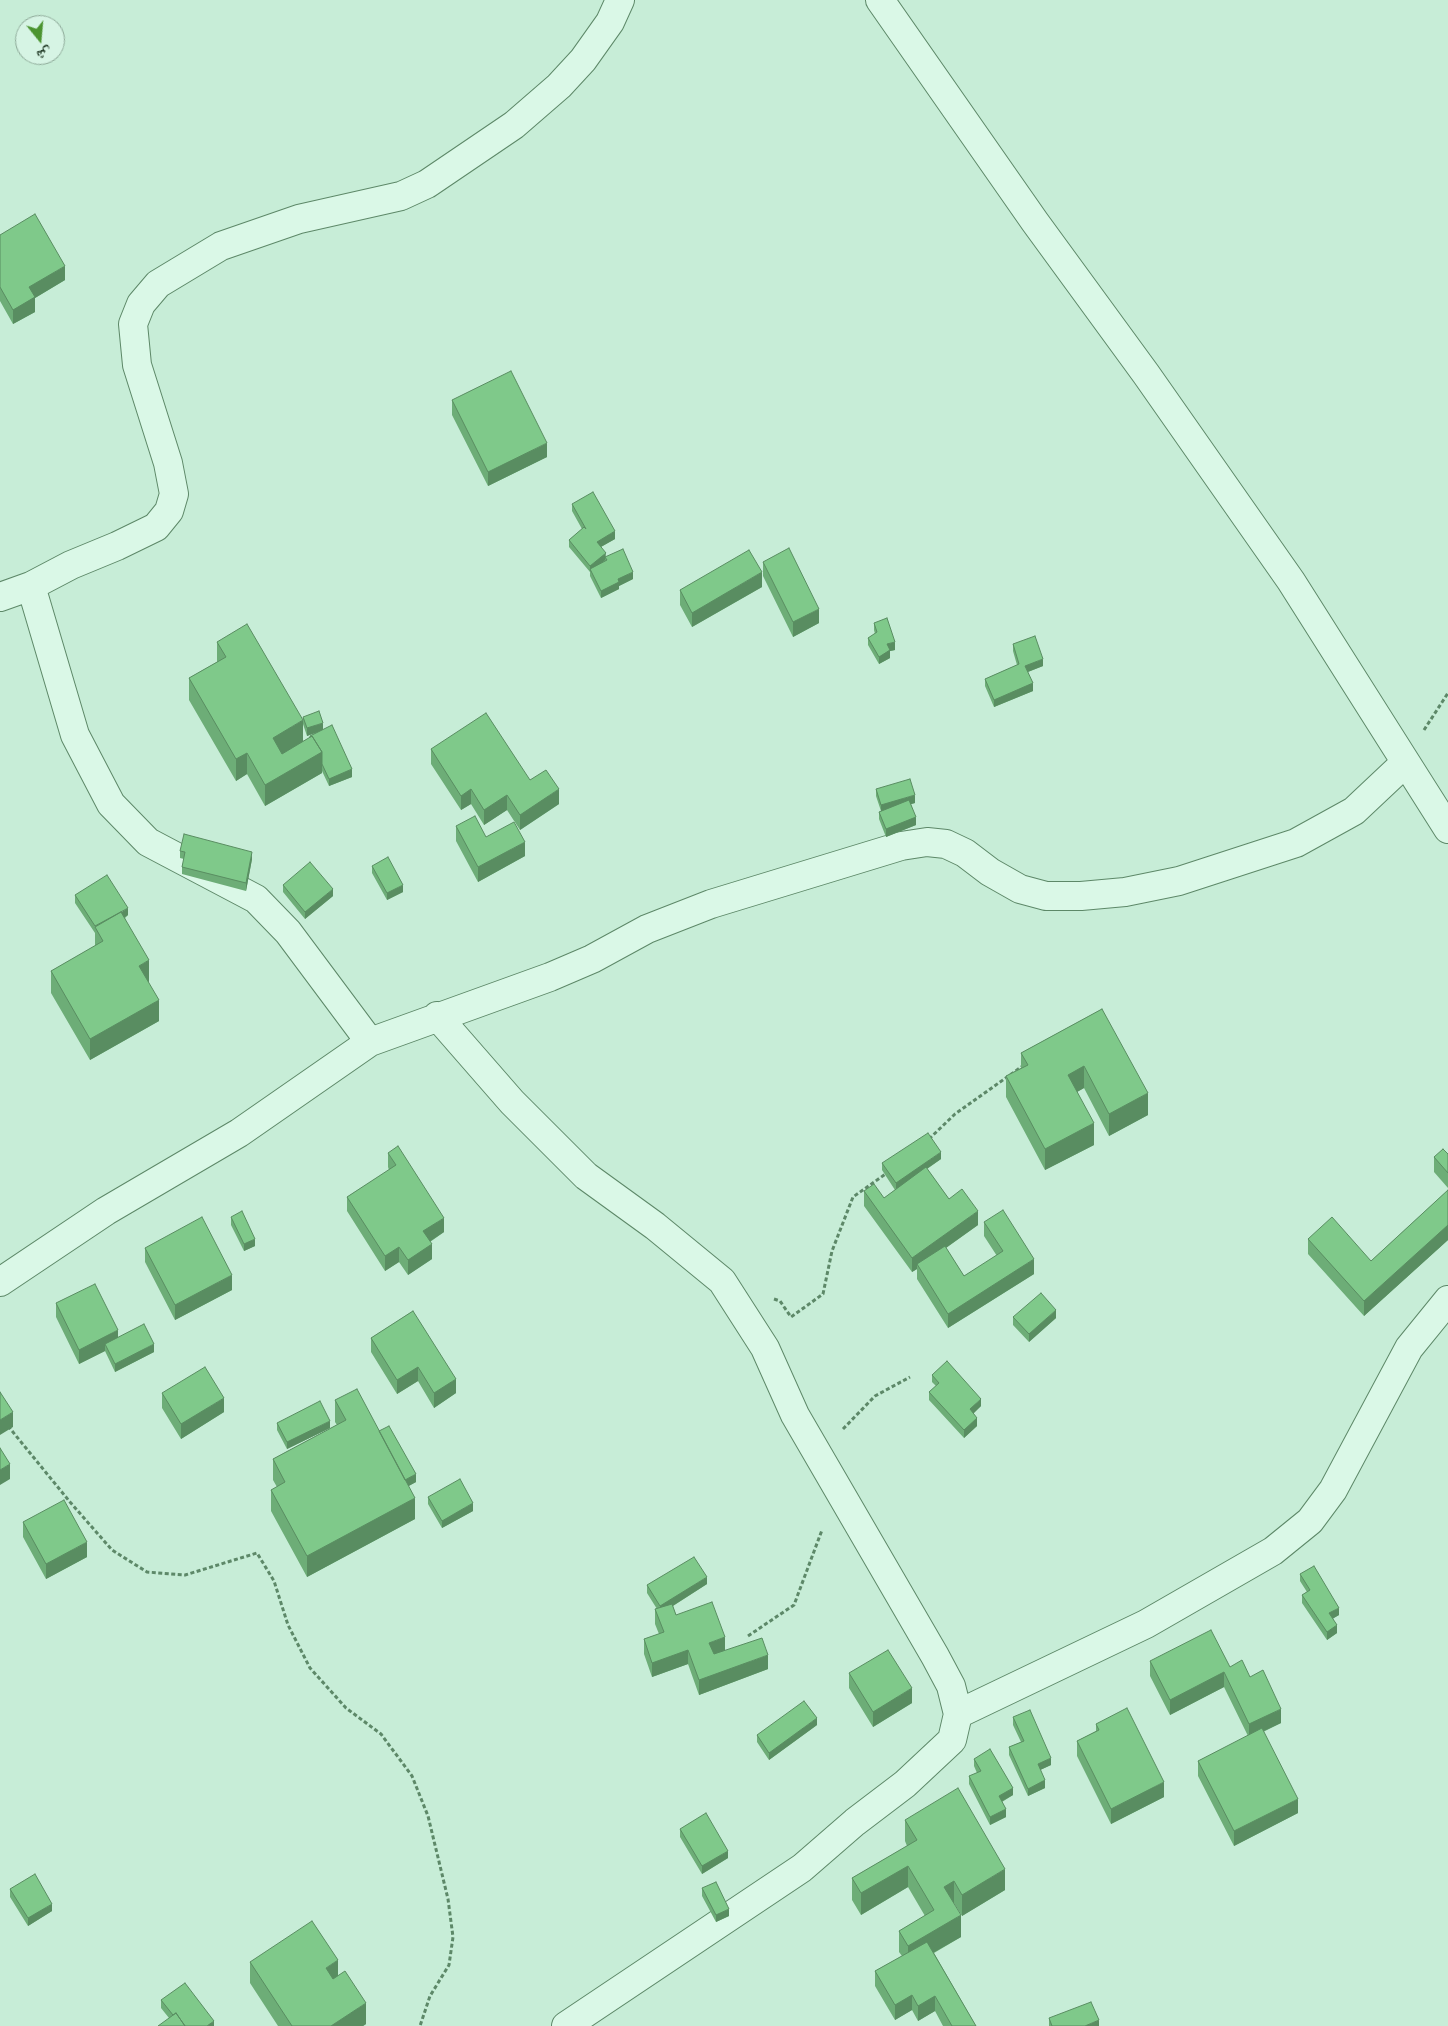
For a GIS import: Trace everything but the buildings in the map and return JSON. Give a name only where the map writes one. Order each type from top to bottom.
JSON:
[{"type":"street","points":[[0,597],[30,586],[71,565],[156,528],[169,511],[174,494],[168,463],[137,365],[133,324],[141,304],[158,284],[221,246],[299,219],[401,196],[427,184],[514,125],[559,86],[583,60],[610,22],[620,0]]},
{"type":"street","points":[[880,0],[1035,222],[1146,374],[1291,581],[1448,829]]},
{"type":"street","points":[[30,586],[75,735],[111,804],[148,842],[256,899],[288,932],[370,1042]]},
{"type":"street","points":[[0,1282],[106,1211],[239,1133],[370,1042],[437,1016],[489,1000],[550,977],[592,959],[647,929],[711,904],[901,846],[927,842],[946,844],[965,853],[990,872],[1020,889],[1046,896],[1081,896],[1125,892],[1179,881],[1296,843],[1354,811],[1405,763]]},
{"type":"street","points":[[437,1016],[512,1102],[586,1176],[655,1226],[722,1281],[765,1348],[794,1415],[952,1686],[958,1714],[952,1740],[905,1784],[854,1822],[802,1868],[566,2026]]},
{"type":"street","points":[[958,1714],[1146,1624],[1273,1551],[1310,1521],[1333,1490],[1409,1348],[1448,1300]]},
{"type":"path","points":[[927,1140],[955,1114],[1031,1059]]},
{"type":"path","points":[[771,1298],[780,1301],[791,1317],[823,1294],[832,1251],[853,1197],[891,1170]]},
{"type":"path","points":[[6,1424],[112,1550],[147,1572],[185,1574],[257,1553],[274,1581],[288,1625],[310,1668],[346,1708],[381,1734],[412,1776],[428,1816],[448,1899],[453,1937],[449,1965],[430,1996],[420,2026]]}]
